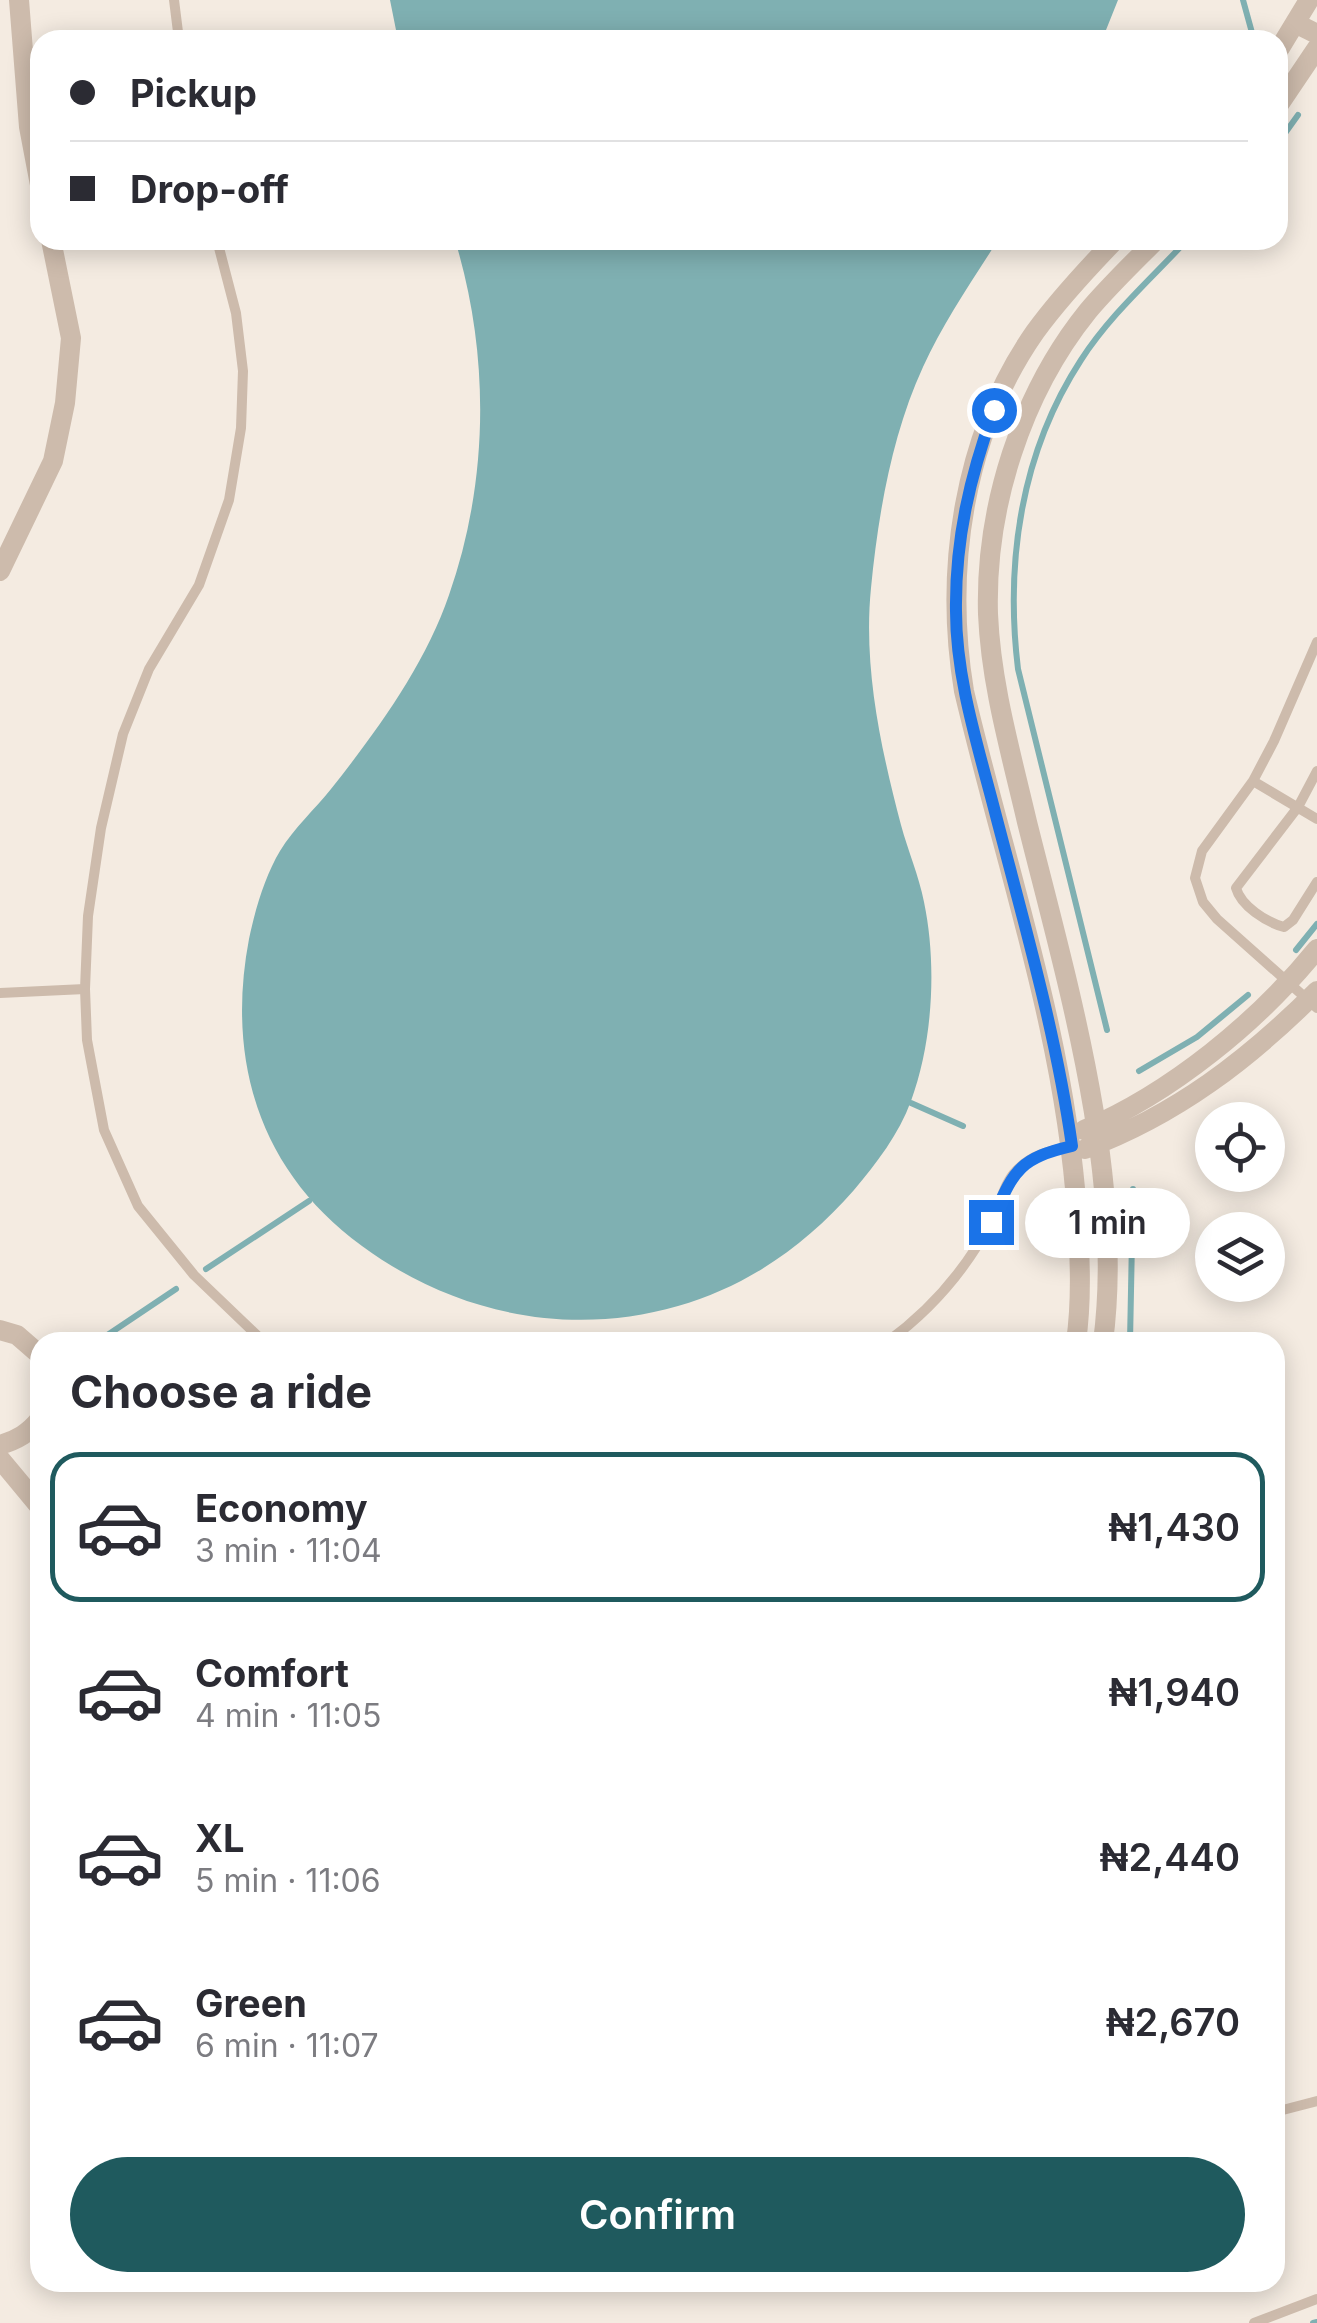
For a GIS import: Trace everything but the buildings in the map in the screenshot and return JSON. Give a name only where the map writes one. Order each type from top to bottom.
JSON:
[{"type":"street","points":[[20,0],[30,136]]},
{"type":"street","points":[[1288,35],[1311,3]]},
{"type":"street","points":[[1295,23],[1317,34]]},
{"type":"street","points":[[1288,91],[1317,48]]},
{"type":"street","points":[[0,570],[53,461],[65,403],[71,338],[53,250]]},
{"type":"street","points":[[1077,1332],[1080,1282],[1072,1145],[1050,1023],[964,691],[958,654],[956,576],[959,536],[978,452],[1013,369],[1056,304],[1107,250]]},
{"type":"street","points":[[1103,1332],[1105,1251],[1096,1135],[1076,1018],[995,686],[988,612],[996,519],[1010,462],[1044,380],[1088,312],[1147,250]]},
{"type":"street","points":[[1096,1135],[1178,1078],[1290,982],[1317,949]]},
{"type":"street","points":[[1072,1145],[1191,1098],[1250,1055],[1314,1000]]},
{"type":"street","points":[[0,1330],[17,1335],[30,1346]]},
{"type":"street","points":[[0,1444],[16,1440],[30,1427]]},
{"type":"street","points":[[0,1459],[30,1495]]},
{"type":"lane","points":[[174,0],[178,30]]},
{"type":"lane","points":[[220,250],[236,313],[243,371],[241,428],[229,500],[199,585],[149,669],[123,734],[100,828],[88,916],[85,989],[87,1040],[104,1130],[138,1206],[194,1276],[253,1332]]},
{"type":"lane","points":[[1314,1000],[1217,920],[1196,888],[1196,863],[1253,781],[1317,642]]},
{"type":"lane","points":[[1317,771],[1298,807],[1236,888],[1239,898],[1272,924],[1284,927],[1293,920],[1317,882]]},
{"type":"lane","points":[[1253,781],[1317,818]]},
{"type":"lane","points":[[0,992],[85,989]]},
{"type":"lane","points":[[901,1332],[955,1279],[991,1222],[1014,1173],[1038,1154],[1072,1145]]},
{"type":"lane","points":[[1285,2109],[1317,2101]]},
{"type":"lane","points":[[1254,2323],[1317,2299]]},
{"type":"water","points":[[390,0],[1118,0],[1106,30],[396,30]]},
{"type":"water","points":[[458,250],[992,250],[939,334],[912,393],[888,475],[871,588],[869,648],[876,708],[894,796],[922,892],[931,951],[928,1028],[911,1101],[870,1170],[836,1210],[796,1246],[752,1275],[704,1298],[637,1315],[595,1320],[513,1313],[473,1303],[397,1269],[327,1216],[298,1183],[275,1148],[258,1110],[247,1070],[243,984],[251,928],[270,871],[280,851],[365,744],[413,672],[439,621],[462,552],[472,508],[480,418],[479,373]]},
{"type":"waterway","points":[[1243,0],[1251,30]]},
{"type":"waterway","points":[[1288,129],[1298,115]]},
{"type":"waterway","points":[[1107,1030],[1018,669],[1016,548],[1031,470],[1061,395],[1105,328],[1177,250]]},
{"type":"waterway","points":[[1296,950],[1317,924]]},
{"type":"waterway","points":[[1139,1071],[1197,1037],[1248,995]]},
{"type":"waterway","points":[[911,1103],[963,1126]]},
{"type":"waterway","points":[[1130,1332],[1133,1189]]},
{"type":"waterway","points":[[206,1269],[309,1201]]},
{"type":"waterway","points":[[112,1332],[176,1289]]},
{"type":"waterway","points":[[1313,2323],[1317,2322]]},
{"type":"route","points":[[991,1222],[1014,1173],[1038,1154],[1072,1146],[1050,1023],[964,691],[958,654],[959,536],[978,452],[994,410]]}]
